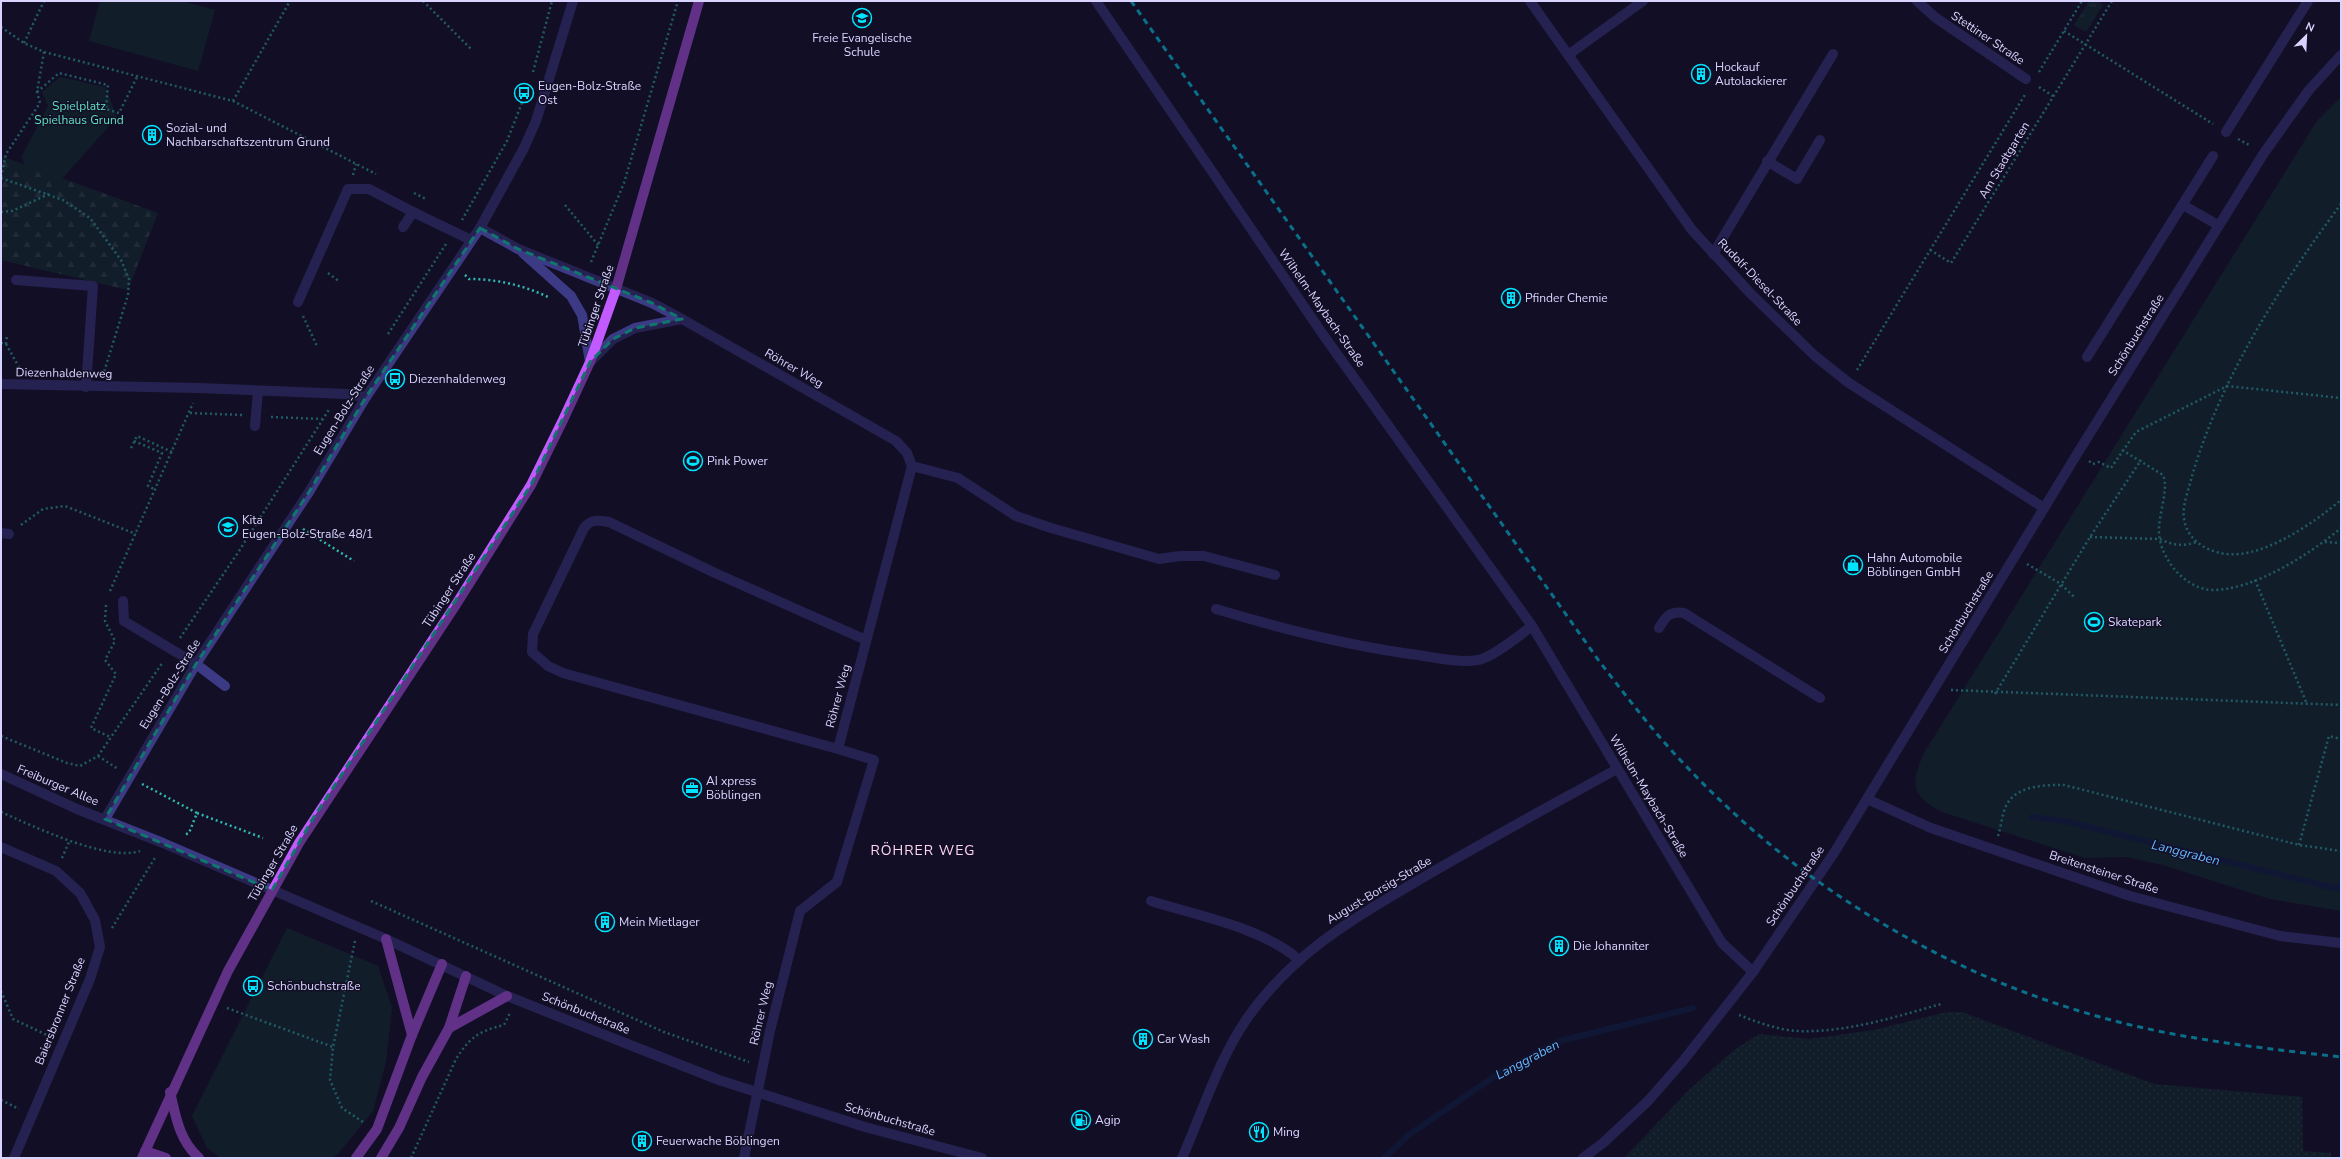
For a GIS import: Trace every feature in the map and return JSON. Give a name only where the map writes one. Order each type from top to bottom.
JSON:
[{"type":"main road","name":"Tübinger Straße","points":[[143,1155],[170,1092],[213,1001],[254,922],[312,820],[457,603],[531,485],[590,362],[616,289],[699,1]]},
{"type":"main road","points":[[386,939],[412,1035]]},
{"type":"main road","points":[[356,1158],[377,1128],[412,1035],[442,964]]},
{"type":"main road","points":[[381,1158],[399,1128],[422,1077],[449,1028],[466,976]]},
{"type":"main road","points":[[449,1028],[512,998]]},
{"type":"main road","points":[[170,1092],[180,1132],[190,1150],[199,1158]]},
{"type":"main road","points":[[143,1155],[166,1158]]},
{"type":"street","name":"Eugen-Bolz-Straße","points":[[105,819],[196,664],[290,521],[366,397],[480,228],[520,155],[536,120],[556,61],[573,1]]},
{"type":"street","name":"Wilhelm-Maybach-Straße","points":[[1096,1],[1324,336],[1532,626],[1722,943],[1753,972]]},
{"type":"street","name":"Rudolf-Diesel-Straße","points":[[1530,1],[1692,230],[1752,294],[1816,356],[1849,383],[2044,508]]},
{"type":"street","points":[[1568,55],[1643,1]]},
{"type":"street","name":"Stettiner Straße","points":[[1917,1],[1936,18],[2031,78]]},
{"type":"street","points":[[2226,132],[2308,1]]},
{"type":"street","points":[[1713,254],[1767,161],[1833,54]]},
{"type":"street","name":"Schönbuchstraße","points":[[1583,1158],[1603,1143],[1648,1100],[1683,1061],[1753,972],[1834,853],[1935,689],[2014,556],[2218,225],[2264,154],[2309,90],[2341,55]]},
{"type":"street","points":[[1767,161],[1797,179],[1820,140]]},
{"type":"street","points":[[2087,357],[2213,156]]},
{"type":"street","points":[[298,302],[348,189],[369,188],[413,212],[471,240]]},
{"type":"street","points":[[2183,205],[2218,225]]},
{"type":"street","points":[[403,227],[413,212]]},
{"type":"street","points":[[480,228],[518,249],[571,296],[582,315],[590,362]]},
{"type":"street","name":"Röhrer Weg","points":[[518,249],[656,305],[682,319],[896,441],[907,453],[912,466],[838,749],[874,760],[837,882],[800,912],[762,1067],[744,1158]]},
{"type":"street","points":[[16,280],[93,286],[86,387]]},
{"type":"street","points":[[590,362],[613,339],[635,328],[682,319]]},
{"type":"street","name":"Diezenhaldenweg","points":[[1,384],[86,387],[198,388],[346,394],[366,397]]},
{"type":"street","points":[[255,426],[258,391]]},
{"type":"street","points":[[912,466],[958,478],[1016,516],[1051,528],[1159,559],[1180,556],[1204,556],[1275,575]]},
{"type":"street","points":[[838,749],[563,673],[548,666],[532,652],[533,634],[584,528],[589,522],[599,520],[609,522],[715,573],[868,635]]},
{"type":"street","points":[[123,601],[124,621],[196,664],[225,686]]},
{"type":"street","points":[[1216,609],[1296,632],[1360,647],[1454,660],[1479,660],[1509,644],[1532,626]]},
{"type":"street","points":[[1659,628],[1667,615],[1675,611],[1684,613],[1820,698]]},
{"type":"street","name":"August-Borsig-Straße","points":[[1182,1158],[1231,1045],[1261,1001],[1298,959],[1344,924],[1469,850],[1617,769]]},
{"type":"street","name":"Freiburger Allee","points":[[1,774],[77,809],[105,819]]},
{"type":"street","name":"Breitensteiner Straße","points":[[1867,799],[1931,828],[2130,896],[2273,934],[2341,943]]},
{"type":"street","name":"Schönbuchstraße","points":[[105,819],[386,939],[512,998],[714,1078],[865,1127],[982,1158]]},
{"type":"street","name":"Baiersbronner Straße","points":[[1,847],[56,871],[80,893],[95,920],[100,947],[90,979],[14,1158]]},
{"type":"street","points":[[1151,901],[1261,935],[1283,946],[1298,959]]},
{"type":"path","points":[[24,43],[44,1]]},
{"type":"path","points":[[233,101],[290,1]]},
{"type":"path","points":[[423,1],[472,50]]},
{"type":"path","points":[[386,337],[463,219],[489,176],[509,135],[530,85],[552,1]]},
{"type":"path","points":[[585,277],[624,183],[678,1]]},
{"type":"path","points":[[2031,78],[2064,31],[2082,1]]},
{"type":"path","name":"Am Stadtgarten","points":[[1930,250],[1951,263],[2112,1]]},
{"type":"path","points":[[1,27],[24,43],[44,52],[138,75],[233,101],[384,178]]},
{"type":"path","points":[[2064,31],[2264,154]]},
{"type":"path","points":[[44,52],[37,92],[40,103],[6,154],[1,177],[50,193],[90,218],[121,260],[129,279],[128,295],[99,387]]},
{"type":"path","points":[[37,92],[59,73],[108,85],[106,109],[119,113],[138,75]]},
{"type":"path","name":"Am Stadtgarten","points":[[1849,383],[2028,90]]},
{"type":"path","points":[[411,192],[432,202]]},
{"type":"path","points":[[1,212],[12,211],[50,193]]},
{"type":"path","points":[[2341,204],[2286,282],[2227,386],[2205,436],[2187,497],[2184,517],[2188,531],[2196,542],[2212,552],[2224,554],[2247,553],[2269,546],[2300,529],[2341,500]]},
{"type":"path","points":[[565,205],[599,246]]},
{"type":"path","points":[[458,216],[480,228]]},
{"type":"path","points":[[454,266],[469,279],[485,279],[513,285],[551,299]]},
{"type":"path","points":[[298,302],[317,346]]},
{"type":"path","points":[[7,335],[6,344],[28,384]]},
{"type":"path","points":[[1,343],[6,344]]},
{"type":"path","points":[[2077,454],[2093,464],[2099,462],[2111,468],[2122,450],[2136,432],[2227,386],[2341,398]]},
{"type":"path","points":[[110,737],[91,728],[116,674],[105,660],[115,641],[105,621],[107,598],[156,490],[198,388]]},
{"type":"path","points":[[1,736],[67,763],[80,766],[98,756],[239,551],[330,408],[346,394]]},
{"type":"path","points":[[131,448],[137,436],[172,452]]},
{"type":"path","points":[[134,441],[162,453],[148,486],[156,490]]},
{"type":"path","points":[[2122,450],[2157,470],[2166,481],[2161,508],[2160,540],[2165,555],[2176,571],[2189,582],[2200,588],[2224,589],[2255,580],[2283,567],[2324,542],[2341,528]]},
{"type":"path","points":[[1995,694],[2060,584],[2140,460]]},
{"type":"path","points":[[5,533],[43,509],[65,506],[136,534]]},
{"type":"path","points":[[290,521],[354,561]]},
{"type":"path","points":[[2090,537],[2160,540],[2169,544],[2186,546],[2196,542]]},
{"type":"path","points":[[2324,542],[2341,543]]},
{"type":"path","points":[[2014,556],[2060,584],[2074,596]]},
{"type":"path","points":[[2255,580],[2307,704]]},
{"type":"path","points":[[1935,689],[1995,694],[2341,705]]},
{"type":"path","points":[[2299,845],[2329,736],[2341,739]]},
{"type":"path","points":[[98,756],[129,777],[197,813],[263,838]]},
{"type":"path","points":[[1995,850],[2006,805],[2019,793],[2039,785],[2064,785],[2299,845],[2341,851]]},
{"type":"path","points":[[1,812],[69,842],[130,854],[164,843],[188,833],[197,813]]},
{"type":"path","points":[[100,947],[164,843]]},
{"type":"path","points":[[371,901],[664,1032],[762,1067]]},
{"type":"path","points":[[358,928],[334,1047],[330,1080],[342,1108],[365,1123]]},
{"type":"path","points":[[1,991],[13,1019],[62,1042]]},
{"type":"path","points":[[411,1158],[456,1059],[465,1044],[482,1030],[504,1025],[512,998]]},
{"type":"path","points":[[213,1001],[240,1015],[334,1047]]},
{"type":"path","points":[[1725,1009],[1759,1023],[1796,1031],[1815,1031],[1844,1028],[1941,1004]]},
{"type":"path","points":[[1,1100],[32,1115]]},
{"type":"highlighted area","points":[[480,228],[518,249],[652,303],[682,319],[635,328],[613,339],[590,362],[531,485],[312,820],[272,890],[105,819],[196,664],[309,492],[366,397]]},
{"type":"green space","points":[[100,1],[181,1],[215,10],[198,71],[89,41]]},
{"type":"green space","points":[[2089,1],[2097,1],[2103,5],[2086,32],[2074,25]]},
{"type":"green space","name":"Spielplatz Spielhaus Grund","points":[[60,77],[105,87],[117,117],[61,180],[25,168],[22,156],[48,106],[42,92]]},
{"type":"green space","points":[[2341,97],[2341,911],[2270,899],[2163,865],[2127,857],[2085,858],[1942,812],[1924,800],[1916,788],[1915,781],[1919,764],[1924,753],[2317,121]]},
{"type":"green space","points":[[1,156],[158,213],[128,290],[1,260]]},
{"type":"green space","points":[[287,928],[378,966],[392,1007],[386,1062],[373,1111],[337,1155],[331,1158],[221,1158],[207,1148],[192,1116]]},
{"type":"green space","points":[[1947,1012],[1962,1012],[2154,1084],[2302,1097],[2303,1151],[2331,1153],[2331,1158],[1624,1158],[1690,1089],[1734,1050],[1759,1034],[1809,1039],[1874,1030]]},
{"type":"waterway","name":"Langgraben","points":[[2032,817],[2065,821],[2334,888],[2341,887]]},
{"type":"waterway","name":"Langgraben","points":[[1384,1158],[1410,1134],[1501,1072],[1560,1041],[1693,1008]]},
{"type":"railway","points":[[1131,1],[1599,661],[1663,741],[1729,809],[1775,849],[1824,886],[1875,919],[1929,949],[1984,976],[2041,998],[2129,1025],[2219,1042],[2341,1057]]},
{"type":"place","name":"Freie Evangelische Schule","points":[[862,18]]},
{"type":"place","name":"Hockauf Autolackierer","points":[[1701,74]]},
{"type":"place","name":"Eugen-Bolz-Straße Ost","points":[[524,93]]},
{"type":"place","name":"Sozial- und Nachbarschaftszentrum Grund","points":[[152,135]]},
{"type":"place","name":"Pfinder Chemie","points":[[1511,298]]},
{"type":"place","name":"Diezenhaldenweg","points":[[395,379]]},
{"type":"place","name":"Pink Power","points":[[693,461]]},
{"type":"place","name":"Kita Eugen-Bolz-Straße 48/1","points":[[228,527]]},
{"type":"place","name":"Hahn Automobile Böblingen GmbH","points":[[1853,565]]},
{"type":"place","name":"Skatepark","points":[[2094,622]]},
{"type":"place","name":"AI xpress Böblingen","points":[[692,788]]},
{"type":"place","name":"Mein Mietlager","points":[[605,922]]},
{"type":"place","name":"Die Johanniter","points":[[1559,946]]},
{"type":"place","name":"Schönbuchstraße","points":[[253,986]]},
{"type":"place","name":"Car Wash","points":[[1143,1039]]},
{"type":"place","name":"Agip","points":[[1081,1120]]},
{"type":"place","name":"Ming","points":[[1259,1132]]},
{"type":"place","name":"Feuerwache Böblingen","points":[[642,1141]]},
{"type":"district","name":"RÖHRER WEG","points":[[923,850]]}]
